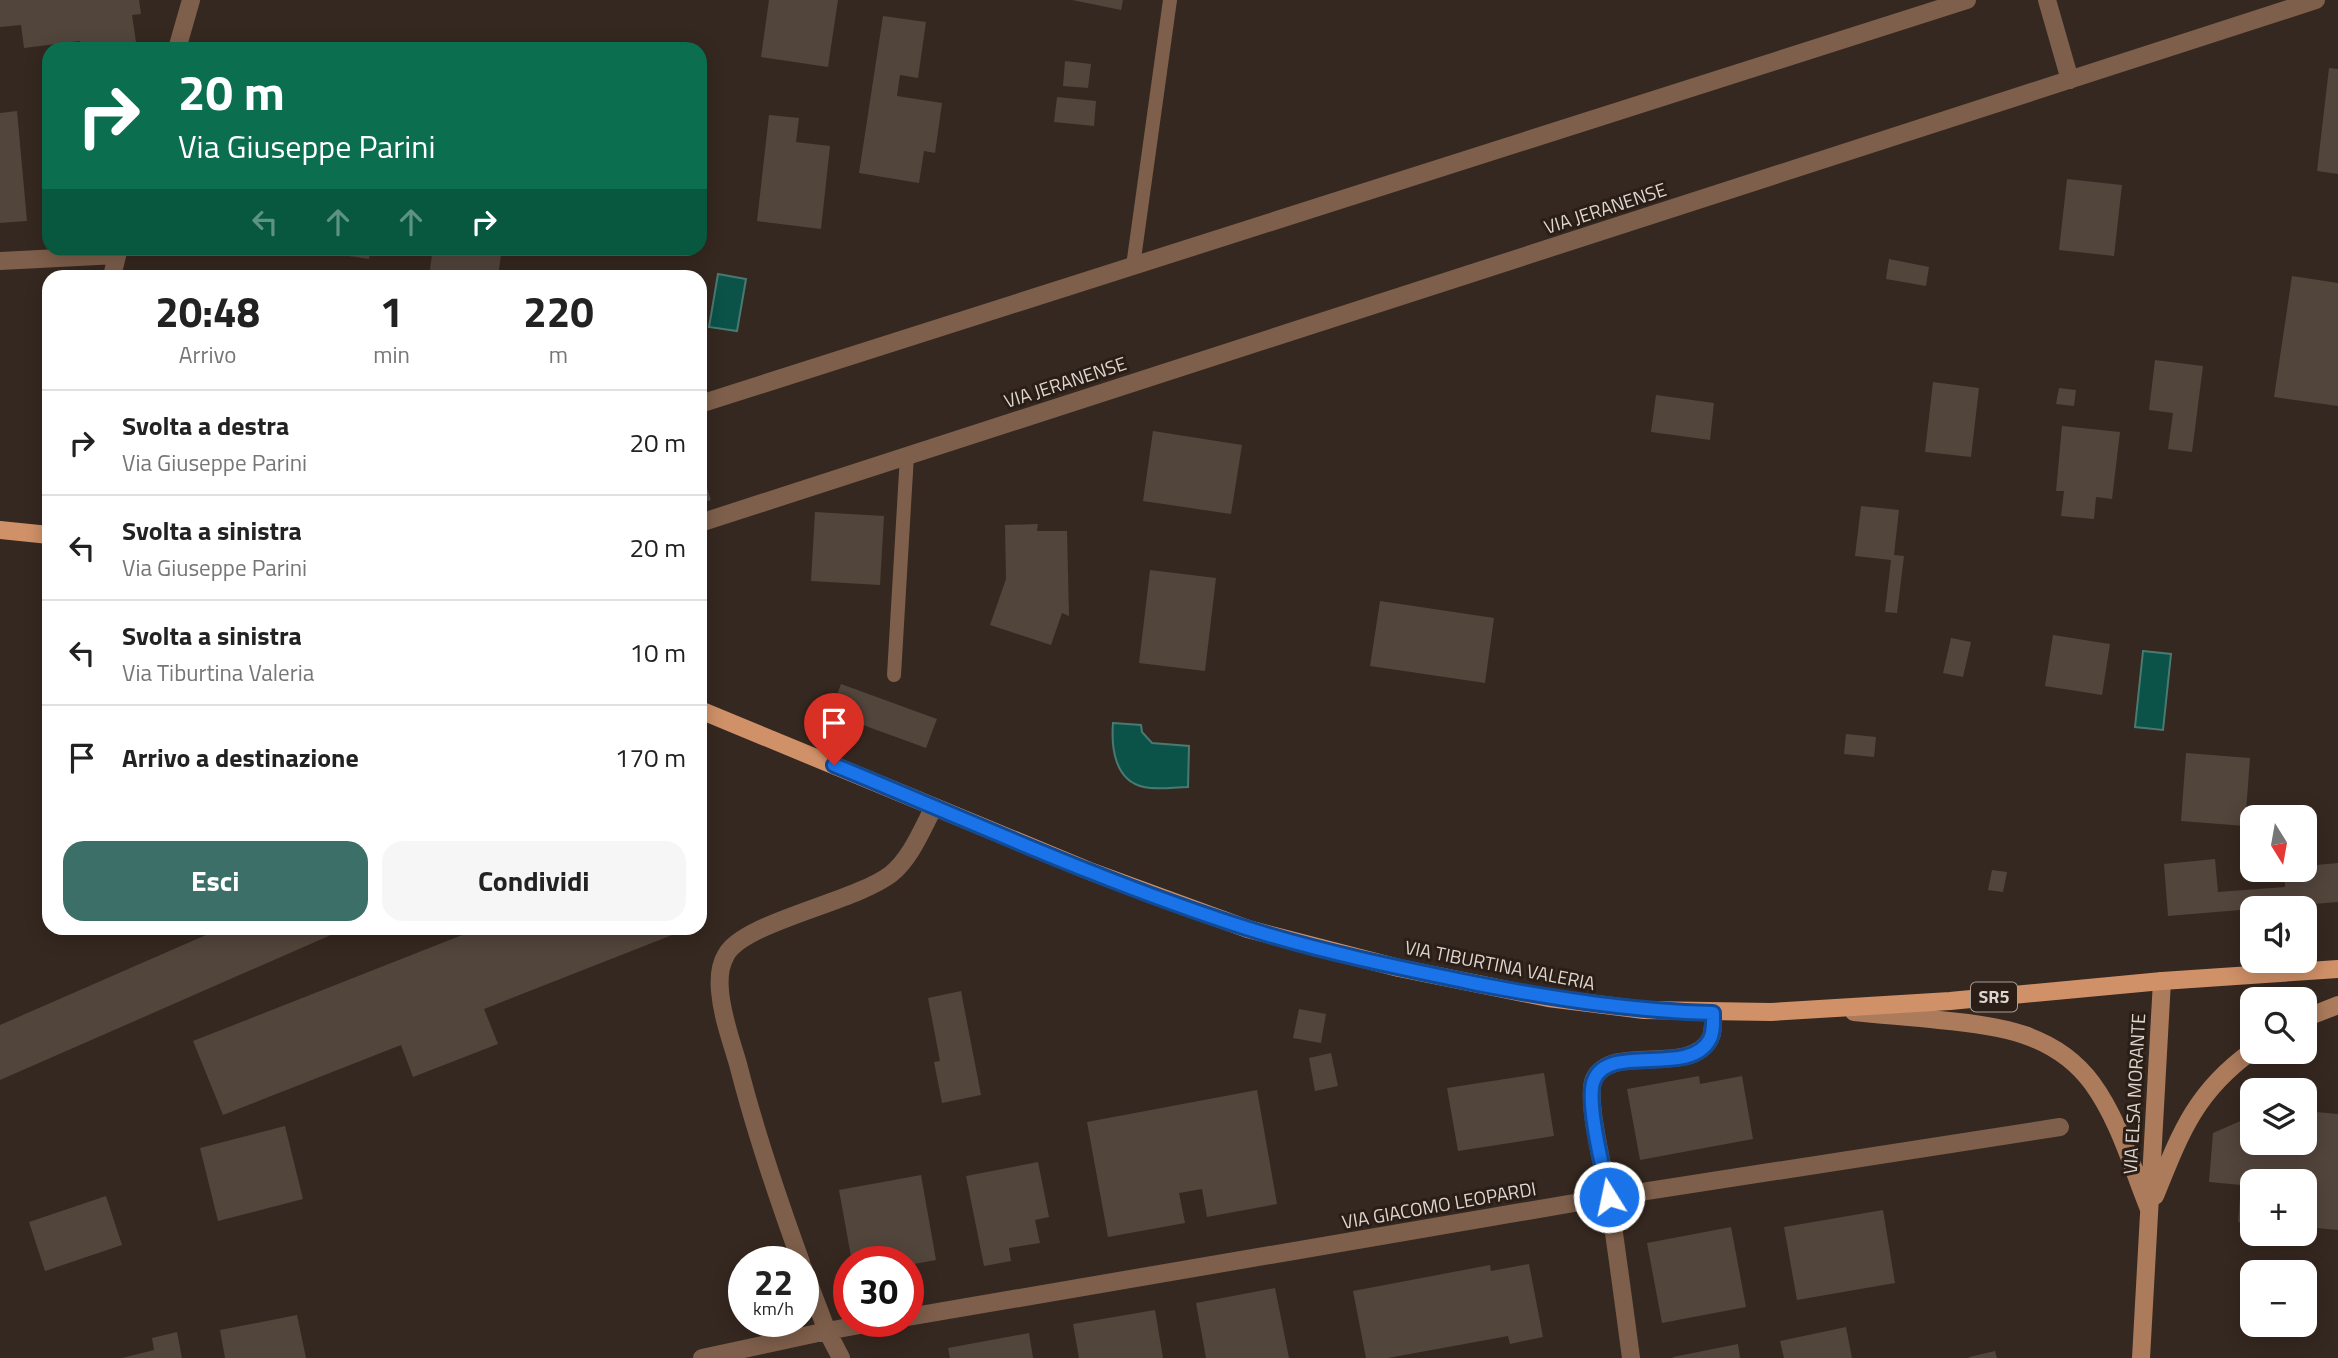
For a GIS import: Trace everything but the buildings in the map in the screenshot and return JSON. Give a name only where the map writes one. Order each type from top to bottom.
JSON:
[{"type":"main road","points":[[0,530],[42,533]]},
{"type":"main road","name":"VIA TIBURTINA VALERIA","points":[[707,713],[1092,872],[1248,929],[1399,968],[1548,998],[1633,1009],[1713,1013],[1827,1010],[2162,981],[2338,969]]},
{"type":"street","points":[[179,42],[191,0]]},
{"type":"street","points":[[707,402],[1967,0]]},
{"type":"street","points":[[2047,0],[2070,80]]},
{"type":"street","name":"VIA JERANENSE","points":[[707,521],[2316,0]]},
{"type":"street","points":[[0,261],[66,256]]},
{"type":"street","points":[[795,1246],[767,1168],[744,1090],[721,1001],[722,965],[733,946],[751,933],[861,891],[893,873],[913,846],[934,807]]},
{"type":"street","name":"VIA ELSA MORANTE","points":[[2141,1358],[2162,981]]},
{"type":"street","points":[[2317,1013],[2338,1004]]},
{"type":"street","name":"VIA ELSA MORANTE","points":[[1827,1010],[1982,1024],[2031,1035],[2049,1046],[2079,1069],[2105,1105],[2149,1209]]},
{"type":"street","points":[[1631,1358],[1609,1197],[1592,1102],[1593,1081],[1599,1072],[1617,1063],[1667,1059],[1703,1048],[1713,1031],[1713,1013]]},
{"type":"street","name":"VIA ELSA MORANTE","points":[[2149,1209],[2180,1135],[2196,1107],[2213,1084],[2240,1061]]},
{"type":"street","name":"VIA GIACOMO LEOPARDI","points":[[924,1314],[1609,1197],[2060,1127]]},
{"type":"street","points":[[819,1310],[841,1358]]},
{"type":"street","points":[[702,1358],[833,1330]]},
{"type":"lane","points":[[1133,266],[1170,0]]},
{"type":"lane","points":[[894,675],[907,455]]},
{"type":"water","points":[[718,274],[746,279],[737,331],[709,327]]},
{"type":"water","points":[[2143,651],[2171,654],[2163,730],[2135,727]]},
{"type":"water","points":[[1113,723],[1141,725],[1142,732],[1152,743],[1189,746],[1188,787],[1149,788],[1134,784],[1121,771],[1117,762]]},
{"type":"route","points":[[834,765],[1092,872],[1248,929],[1399,968],[1548,998],[1628,1009],[1713,1013],[1713,1031],[1703,1048],[1667,1059],[1626,1061],[1606,1066],[1593,1081],[1592,1102],[1609,1197]]}]
